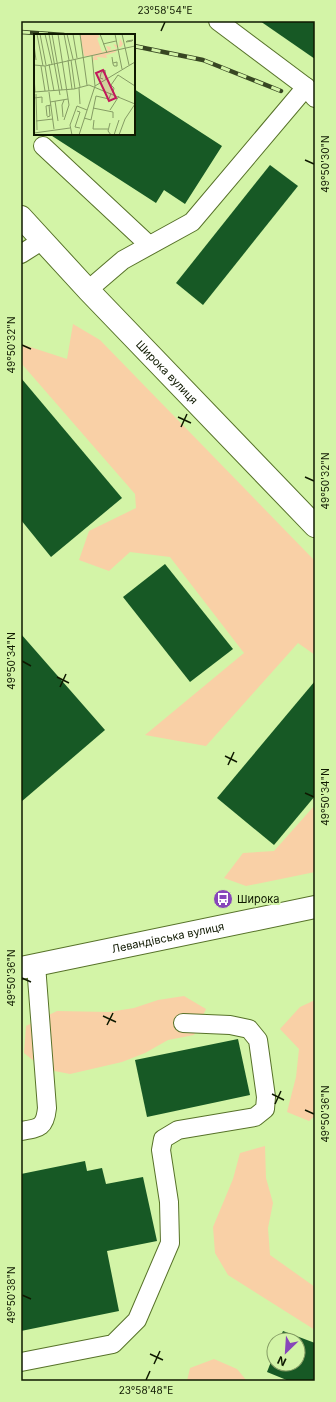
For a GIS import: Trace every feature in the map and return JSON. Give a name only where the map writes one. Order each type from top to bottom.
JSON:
[{"type":"street","name":"Широка вулиця","points":[[21,217],[88,290],[315,526]]},
{"type":"street","name":"Левандівська вулиця","points":[[28,966],[315,907]]},
{"type":"lane","points":[[88,290],[123,260],[192,222],[311,92],[218,21]]},
{"type":"lane","points":[[43,146],[149,245]]},
{"type":"lane","points":[[21,254],[43,240]]},
{"type":"lane","points":[[21,1131],[38,1128],[46,1120],[47,1108],[28,966]]},
{"type":"lane","points":[[21,1362],[113,1344],[137,1320],[170,1243],[170,1202],[160,1150],[163,1139],[178,1130],[255,1117],[265,1109],[266,1097],[258,1040],[249,1029],[230,1025],[183,1023]]},
{"type":"shaded area","points":[[73,324],[100,340],[315,561],[315,655],[298,643],[206,746],[145,735],[244,653],[170,557],[130,552],[109,571],[79,560],[89,531],[136,508],[135,494],[21,363],[21,344],[67,359]]},
{"type":"shaded area","points":[[315,805],[315,872],[246,886],[224,878],[243,853],[274,851]]},
{"type":"shaded area","points":[[184,996],[206,1009],[194,1035],[168,1040],[145,1053],[122,1062],[70,1074],[44,1069],[24,1053],[26,1026],[57,1011],[109,1012],[134,1008],[158,1000]]},
{"type":"shaded area","points":[[315,1000],[315,1116],[309,1121],[287,1112],[296,1077],[299,1049],[280,1029],[300,1007]]},
{"type":"shaded area","points":[[265,1146],[266,1178],[273,1203],[268,1228],[270,1255],[315,1287],[315,1330],[228,1275],[215,1253],[213,1227],[233,1179],[240,1153]]},
{"type":"shaded area","points":[[214,1359],[237,1369],[247,1381],[187,1381],[190,1368]]},
{"type":"building","points":[[260,21],[315,21],[315,59]]},
{"type":"building","points":[[135,90],[222,146],[185,204],[164,190],[156,203],[51,135],[135,135]]},
{"type":"building","points":[[270,165],[298,186],[203,305],[176,283]]},
{"type":"building","points":[[21,378],[122,498],[51,557],[21,520]]},
{"type":"building","points":[[165,564],[233,649],[190,682],[123,597]]},
{"type":"building","points":[[21,634],[105,730],[21,802]]},
{"type":"building","points":[[315,681],[315,796],[274,845],[217,798]]},
{"type":"building","points":[[238,1039],[250,1095],[147,1117],[135,1060]]},
{"type":"building","points":[[85,1161],[87,1171],[102,1168],[106,1184],[143,1177],[157,1241],[107,1251],[119,1311],[21,1331],[21,1174]]},
{"type":"building","points":[[306,1340],[315,1343],[315,1381],[289,1381],[267,1372],[306,1372]]},
{"type":"railway","points":[[21,32],[50,34]]},
{"type":"railway","points":[[135,46],[203,60],[281,91]]},
{"type":"place","name":"Широка","points":[[223,899]]}]
